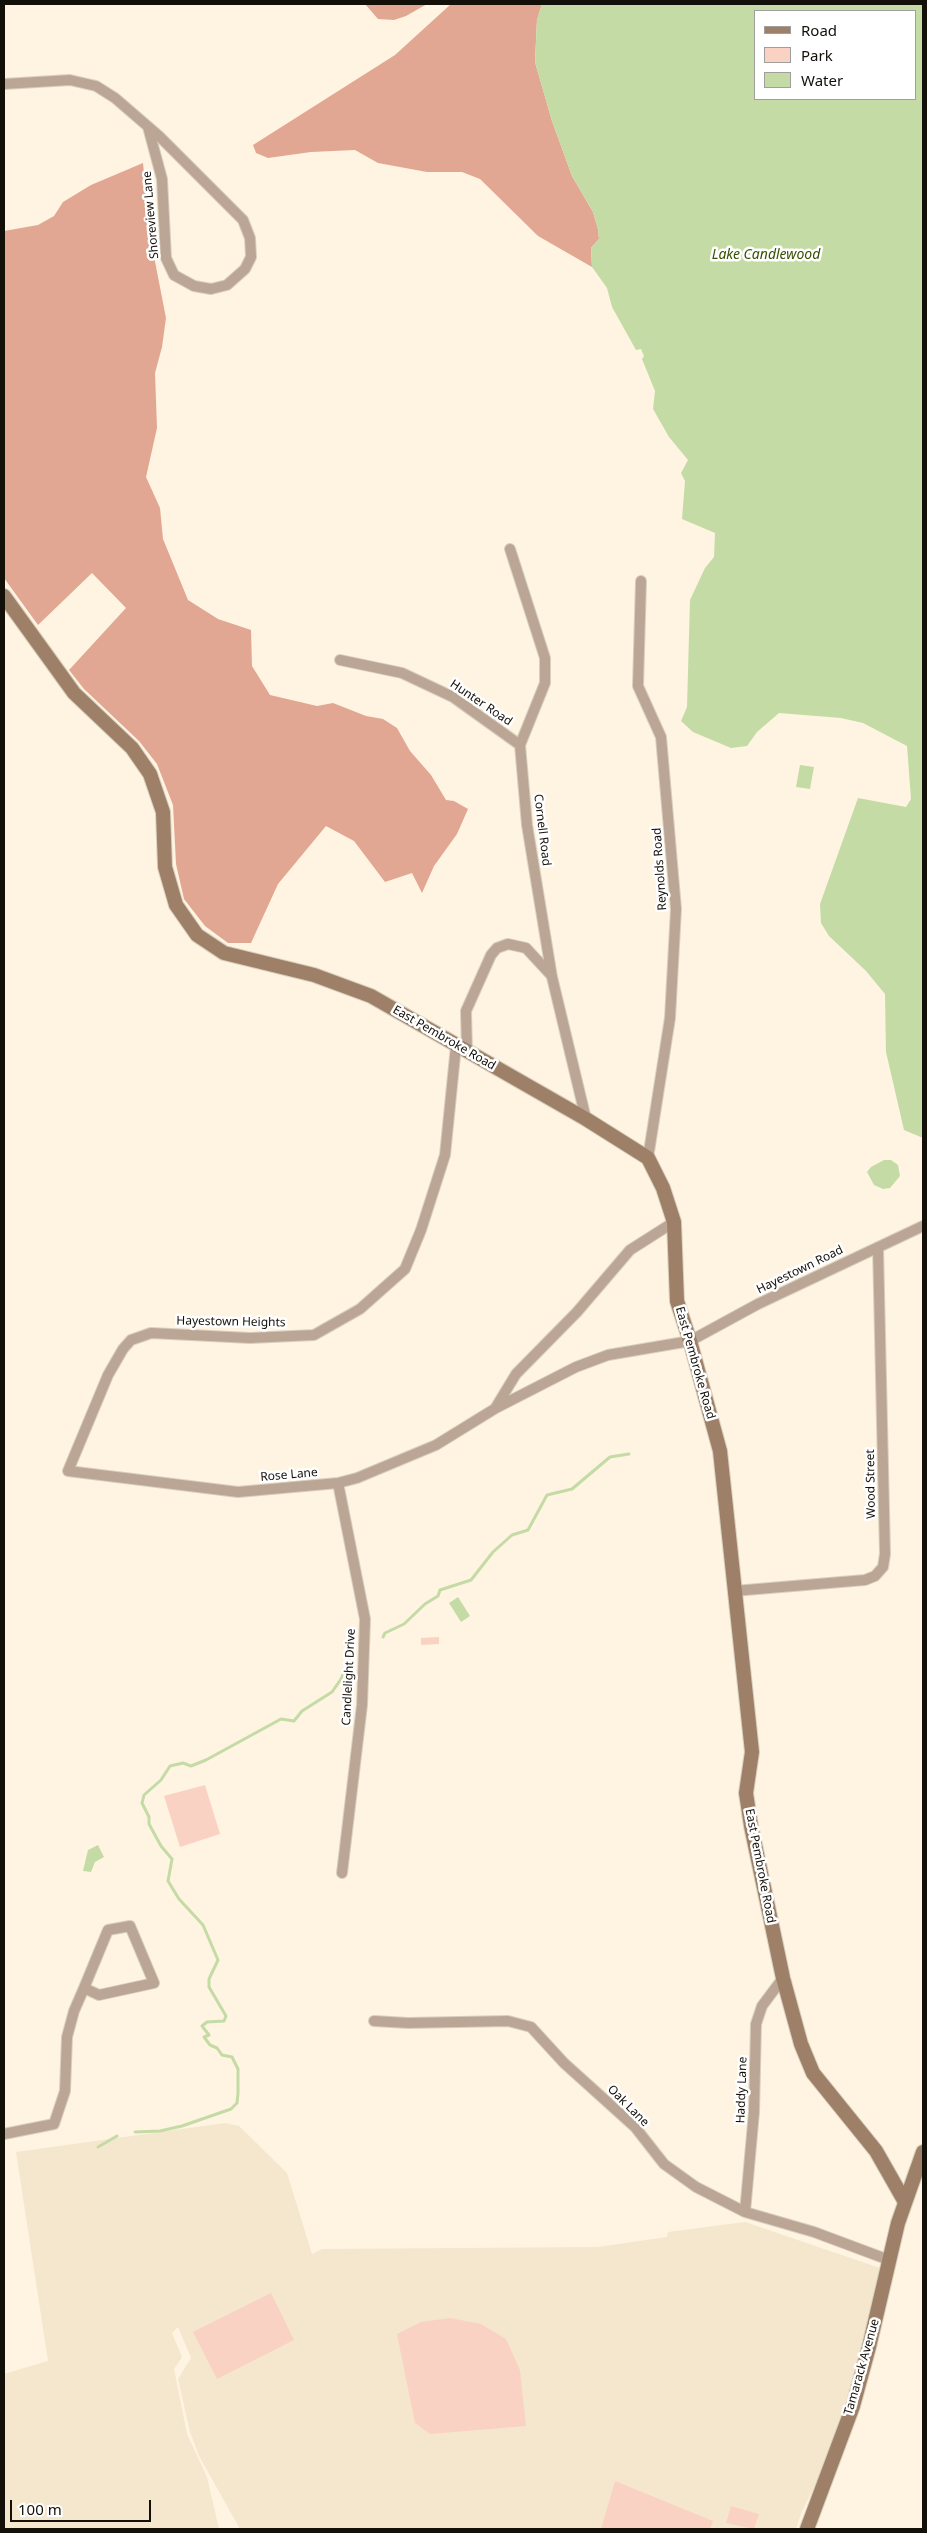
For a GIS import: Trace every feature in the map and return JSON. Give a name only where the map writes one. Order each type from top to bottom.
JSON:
[{"type":"street","name":"Shoreview Lane","points":[[4,84],[78,81],[96,86],[115,98],[148,127],[243,220],[250,238],[251,257],[245,269],[227,285],[211,289],[194,286],[174,275],[166,258],[162,180],[148,127]]},
{"type":"street","name":"Cornell Road","points":[[510,549],[545,658],[545,684],[520,745],[527,825],[552,977],[586,1119]]},
{"type":"street","name":"Reynolds Road","points":[[641,581],[638,686],[661,737],[676,909],[670,1018],[648,1158]]},
{"type":"street","name":"East Pembroke Road","points":[[4,596],[74,694],[132,748],[150,774],[163,812],[165,867],[176,905],[196,935],[224,953],[314,975],[371,996],[586,1119],[648,1158],[663,1188],[674,1222],[677,1301],[720,1451],[752,1752],[746,1793],[750,1826],[784,1978],[801,2044],[813,2073],[876,2151],[905,2202]]},
{"type":"street","name":"Hunter Road","points":[[340,660],[402,673],[453,697],[520,745]]},
{"type":"street","name":"Hayestown Heights","points":[[68,1471],[108,1375],[123,1348],[131,1340],[152,1333],[250,1338],[314,1335],[360,1309],[405,1269],[421,1230],[445,1155],[462,1049],[466,1011],[491,955],[497,948],[508,944],[526,948],[552,977]]},
{"type":"street","name":"Rose Lane","points":[[496,1408],[516,1374],[577,1312],[630,1250],[674,1222]]},
{"type":"street","name":"Hayestown Road","points":[[690,1341],[753,1306],[923,1226]]},
{"type":"street","name":"Wood Street","points":[[734,1591],[865,1580],[876,1576],[883,1567],[885,1554],[878,1247]]},
{"type":"street","name":"Rose Lane","points":[[68,1471],[238,1492],[338,1483],[357,1478],[436,1445],[496,1408],[576,1367],[608,1355],[690,1341]]},
{"type":"street","name":"Candlelight Drive","points":[[338,1483],[365,1619],[362,1706],[342,1873]]},
{"type":"street","points":[[4,2134],[54,2124],[65,2091],[67,2037],[84,1988],[108,1930],[130,1926],[154,1983],[99,1995],[84,1988]]},
{"type":"street","name":"Haddy Lane","points":[[745,2212],[754,2112],[756,2024],[762,2006],[784,1978]]},
{"type":"street","name":"Oak Lane","points":[[374,2021],[408,2023],[508,2022],[531,2027],[564,2063],[636,2127],[664,2164],[696,2187],[745,2212],[814,2232],[889,2260]]},
{"type":"street","name":"Tamarack Avenue","points":[[811,2528],[853,2406],[869,2348],[889,2260],[905,2202],[923,2152]]},
{"type":"shaded area","points":[[365,4],[427,4],[406,16],[394,20],[378,19]]},
{"type":"shaded area","points":[[451,4],[542,4],[537,20],[535,62],[552,121],[572,176],[593,212],[598,229],[599,239],[591,248],[592,267],[538,236],[480,179],[462,172],[427,172],[378,163],[355,150],[311,152],[268,158],[256,153],[253,145],[395,55]]},
{"type":"shaded area","points":[[143,163],[151,241],[166,318],[162,347],[155,373],[157,428],[146,477],[160,508],[163,539],[188,600],[218,619],[251,630],[252,666],[270,695],[317,706],[333,703],[366,716],[383,719],[397,728],[410,751],[431,775],[446,800],[454,801],[468,809],[457,834],[434,866],[422,893],[412,873],[385,882],[354,841],[326,826],[278,884],[251,943],[228,943],[205,926],[184,899],[176,864],[173,805],[157,764],[139,741],[84,689],[69,670],[126,608],[92,573],[38,625],[4,578],[4,231],[38,225],[54,216],[63,202],[91,185]]},
{"type":"shaded area","points":[[225,2123],[239,2126],[287,2173],[312,2254],[322,2249],[598,2247],[667,2237],[668,2232],[745,2222],[880,2268],[860,2364],[817,2482],[802,2511],[796,2529],[240,2529],[199,2456],[190,2432],[178,2379],[191,2358],[178,2327],[172,2333],[182,2357],[174,2369],[187,2434],[207,2477],[219,2529],[4,2529],[4,2374],[48,2361],[16,2152]]},
{"type":"green space","points":[[439,1637],[439,1644],[421,1645],[421,1638]]},
{"type":"green space","points":[[205,1785],[220,1834],[180,1847],[164,1796]]},
{"type":"green space","points":[[271,2293],[294,2340],[217,2379],[193,2332]]},
{"type":"green space","points":[[450,2318],[481,2324],[506,2339],[520,2370],[526,2426],[430,2434],[415,2423],[397,2334],[421,2322]]},
{"type":"green space","points":[[615,2481],[713,2521],[710,2529],[601,2529]]},
{"type":"green space","points":[[731,2506],[759,2514],[754,2529],[726,2523]]},
{"type":"water","name":"Lake Candlewood","points":[[542,4],[923,4],[923,1138],[904,1130],[886,1052],[885,994],[866,971],[829,936],[821,923],[820,904],[858,798],[906,807],[911,799],[907,746],[863,723],[841,718],[779,713],[757,732],[747,746],[731,748],[693,732],[681,721],[687,707],[690,600],[705,568],[714,557],[715,533],[682,519],[685,481],[681,473],[688,460],[669,437],[653,409],[655,391],[642,359],[644,356],[641,349],[636,350],[612,307],[607,288],[592,267],[591,248],[599,239],[598,229],[593,212],[572,176],[552,121],[535,62],[537,20]]},
{"type":"water","points":[[800,765],[814,767],[810,789],[796,787]]},
{"type":"water","points":[[884,1160],[891,1160],[898,1165],[900,1176],[890,1188],[883,1189],[874,1185],[867,1172],[871,1167]]},
{"type":"water","points":[[458,1597],[470,1616],[461,1622],[449,1603]]},
{"type":"water","points":[[98,1845],[104,1857],[95,1862],[91,1872],[83,1871],[88,1850]]},
{"type":"waterway","points":[[383,1637],[385,1633],[404,1624],[425,1604],[438,1596],[440,1590],[471,1580],[493,1552],[512,1535],[528,1530],[547,1495],[572,1489],[610,1457],[629,1454]]},
{"type":"waterway","points":[[135,2132],[160,2131],[182,2126],[231,2109],[237,2103],[238,2093],[238,2069],[232,2057],[222,2055],[217,2048],[210,2045],[204,2037],[209,2035],[202,2026],[207,2022],[224,2021],[226,2016],[209,1987],[209,1979],[218,1960],[203,1925],[179,1899],[168,1881],[172,1859],[161,1846],[149,1824],[149,1817],[142,1803],[144,1795],[161,1780],[170,1766],[183,1763],[191,1766],[206,1760],[281,1719],[294,1721],[302,1711],[332,1692],[341,1679],[353,1651]]},
{"type":"waterway","points":[[98,2147],[117,2136]]}]
